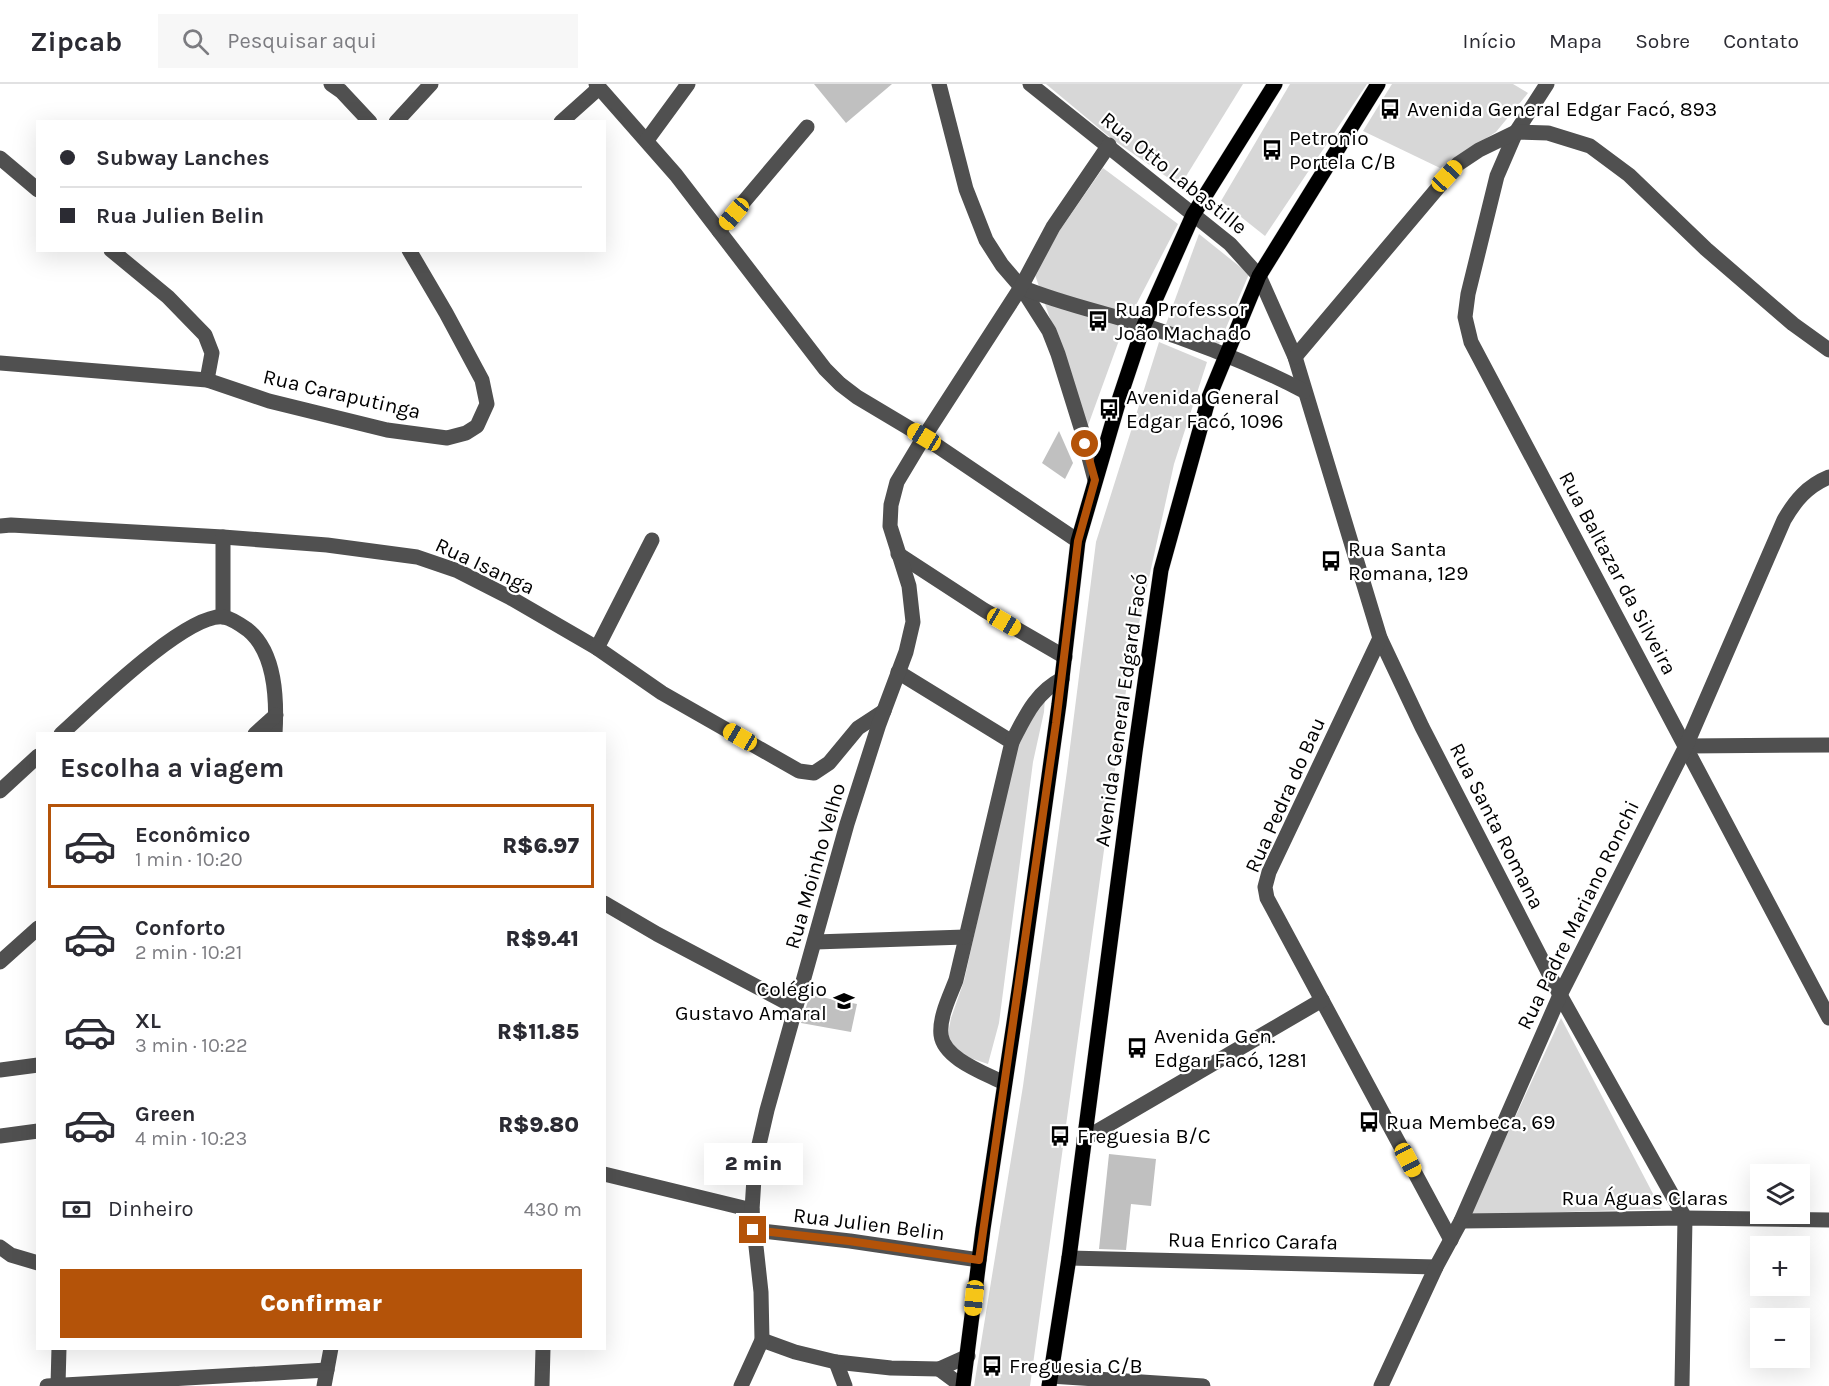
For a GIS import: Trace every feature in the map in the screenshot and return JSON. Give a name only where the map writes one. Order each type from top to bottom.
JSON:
[{"type":"main road","points":[[963,1386],[1065,657],[1078,541],[1144,325],[1193,214],[1275,84]]},
{"type":"main road","name":"Avenida General Edgard Facó","points":[[1049,1381],[1069,1258],[1161,570],[1209,397],[1259,276],[1378,84]]},
{"type":"street","points":[[331,84],[368,120]]},
{"type":"street","points":[[398,120],[430,84]]},
{"type":"street","points":[[647,140],[688,84]]},
{"type":"street","points":[[939,84],[966,189],[982,230],[1002,265],[1021,287],[1049,331],[1059,354],[1095,480]]},
{"type":"street","name":"Rua Otto Labastille","points":[[1030,84],[1230,244],[1259,276]]},
{"type":"street","name":"Rua Baltazar da Silveira","points":[[1547,84],[1516,132],[1497,176],[1468,294],[1465,317],[1471,342],[1829,1018]]},
{"type":"street","points":[[563,120],[598,86],[647,140],[825,369],[840,384],[924,437],[1078,541]]},
{"type":"street","points":[[719,231],[807,127]]},
{"type":"street","points":[[1294,357],[1458,164],[1479,150],[1516,132],[1548,133],[1590,146],[1629,175],[1706,249],[1793,324],[1829,351]]},
{"type":"street","name":"Rua Moinho Velho","points":[[741,1386],[762,1340],[761,1292],[752,1210],[755,1162],[795,1007],[847,824],[913,622],[909,586],[890,526],[891,506],[897,482],[1021,287],[1053,227],[1109,145]]},
{"type":"street","points":[[0,158],[36,188]]},
{"type":"street","points":[[113,252],[168,297],[205,335],[212,353],[207,380]]},
{"type":"street","name":"Rua Caraputinga","points":[[0,363],[207,380],[269,400],[387,430],[447,438],[466,433],[477,426],[487,404],[482,380],[410,252]]},
{"type":"street","name":"Rua Santa Romana","points":[[1259,276],[1294,357],[1380,638],[1422,727],[1560,995],[1685,1218]]},
{"type":"street","points":[[1021,287],[1056,301],[1144,325],[1227,354],[1265,370],[1304,391]]},
{"type":"street","name":"Rua Padre Mariano Ronchi","points":[[1381,1386],[1436,1267],[1461,1221],[1560,995],[1686,746],[1784,520],[1801,494],[1829,477]]},
{"type":"street","name":"Rua Isanga","points":[[0,526],[223,537],[327,545],[417,557],[468,576],[597,648],[662,693],[799,771],[814,773],[829,763],[858,728],[884,711]]},
{"type":"street","points":[[223,537],[223,617]]},
{"type":"street","points":[[597,648],[652,540]]},
{"type":"street","points":[[898,554],[984,610],[1065,657]]},
{"type":"street","points":[[63,732],[146,658],[180,634],[206,621],[223,617],[239,623],[255,636],[269,660],[276,715],[275,732]]},
{"type":"street","name":"Rua Pedra do Bau","points":[[1322,1000],[1267,898],[1265,887],[1269,872],[1380,638]]},
{"type":"street","points":[[898,672],[1012,742]]},
{"type":"street","points":[[1004,1083],[954,1055],[944,1045],[941,1034],[943,1017],[956,980],[1012,742],[1031,704],[1052,684],[1062,679]]},
{"type":"street","points":[[257,732],[276,715]]},
{"type":"street","points":[[1686,746],[1829,745]]},
{"type":"street","points":[[0,792],[36,758]]},
{"type":"street","points":[[606,904],[657,934],[795,1007]]},
{"type":"street","points":[[0,962],[36,930]]},
{"type":"street","points":[[815,942],[965,937]]},
{"type":"street","points":[[1084,1138],[1322,1000],[1450,1240]]},
{"type":"street","points":[[0,1070],[36,1065]]},
{"type":"street","points":[[0,1136],[36,1131]]},
{"type":"street","points":[[606,1174],[752,1210]]},
{"type":"street","points":[[1682,1386],[1685,1218]]},
{"type":"street","name":"Rua Águas Claras","points":[[1461,1221],[1685,1218],[1829,1221]]},
{"type":"street","name":"Rua Julien Belin","points":[[753,1230],[979,1260]]},
{"type":"street","points":[[0,1247],[11,1256],[36,1262]]},
{"type":"street","name":"Rua Enrico Carafa","points":[[1069,1258],[1436,1267]]},
{"type":"street","points":[[762,1340],[795,1352],[836,1362],[891,1368],[939,1369],[968,1356]]},
{"type":"street","points":[[59,1350],[52,1385],[327,1370]]},
{"type":"street","points":[[324,1386],[331,1350]]},
{"type":"street","points":[[542,1386],[543,1350]]},
{"type":"street","points":[[836,1362],[845,1386]]},
{"type":"street","points":[[939,1369],[963,1386]]},
{"type":"street","points":[[1049,1381],[1203,1386]]},
{"type":"shaded area","points":[[1046,84],[1243,84],[1180,186],[1112,139]]},
{"type":"shaded area","points":[[1290,84],[1367,84],[1265,236],[1221,201]]},
{"type":"shaded area","points":[[1392,84],[1513,84],[1528,93],[1496,132],[1440,168],[1363,131]]},
{"type":"shaded area","points":[[1103,168],[1178,224],[1122,332],[1086,431],[1076,394],[1033,269]]},
{"type":"shaded area","points":[[1199,234],[1249,274],[1217,349],[1165,327]]},
{"type":"shaded area","points":[[1159,342],[1207,362],[1174,464],[1129,669],[1030,1386],[974,1386],[1023,1086],[1096,542]]},
{"type":"shaded area","points":[[1045,697],[1033,762],[999,1023],[988,1064],[961,1055],[946,1044],[951,1018],[964,981],[1016,747]]},
{"type":"shaded area","points":[[1561,1018],[1661,1209],[1470,1215]]},
{"type":"building","points":[[814,84],[892,84],[846,123]]},
{"type":"building","points":[[1059,431],[1073,463],[1065,479],[1042,463]]},
{"type":"building","points":[[810,995],[857,1004],[851,1032],[801,1023]]},
{"type":"building","points":[[1109,1154],[1156,1159],[1151,1206],[1131,1204],[1126,1250],[1099,1249]]},
{"type":"place","name":"Avenida General Edgar Facó, 893","points":[[1390,109]]},
{"type":"place","name":"Petronio Portela C/B","points":[[1272,150]]},
{"type":"place","name":"Rua Professor João Machado","points":[[1098,321]]},
{"type":"place","name":"Avenida General Edgar Facó, 1096","points":[[1109,409]]},
{"type":"place","name":"Rua Santa Romana, 129","points":[[1331,561]]},
{"type":"place","name":"Colégio Gustavo Amaral","points":[[844,1001]]},
{"type":"place","name":"Avenida Gen. Edgar Facó, 1281","points":[[1137,1048]]},
{"type":"place","name":"Rua Membeca, 69","points":[[1369,1122]]},
{"type":"place","name":"Freguesia B/C","points":[[1060,1136]]},
{"type":"place","name":"Freguesia C/B","points":[[992,1366]]},
{"type":"route","points":[[753,1230],[979,1260],[1056,723],[1078,541],[1095,480],[1085,444]]}]
